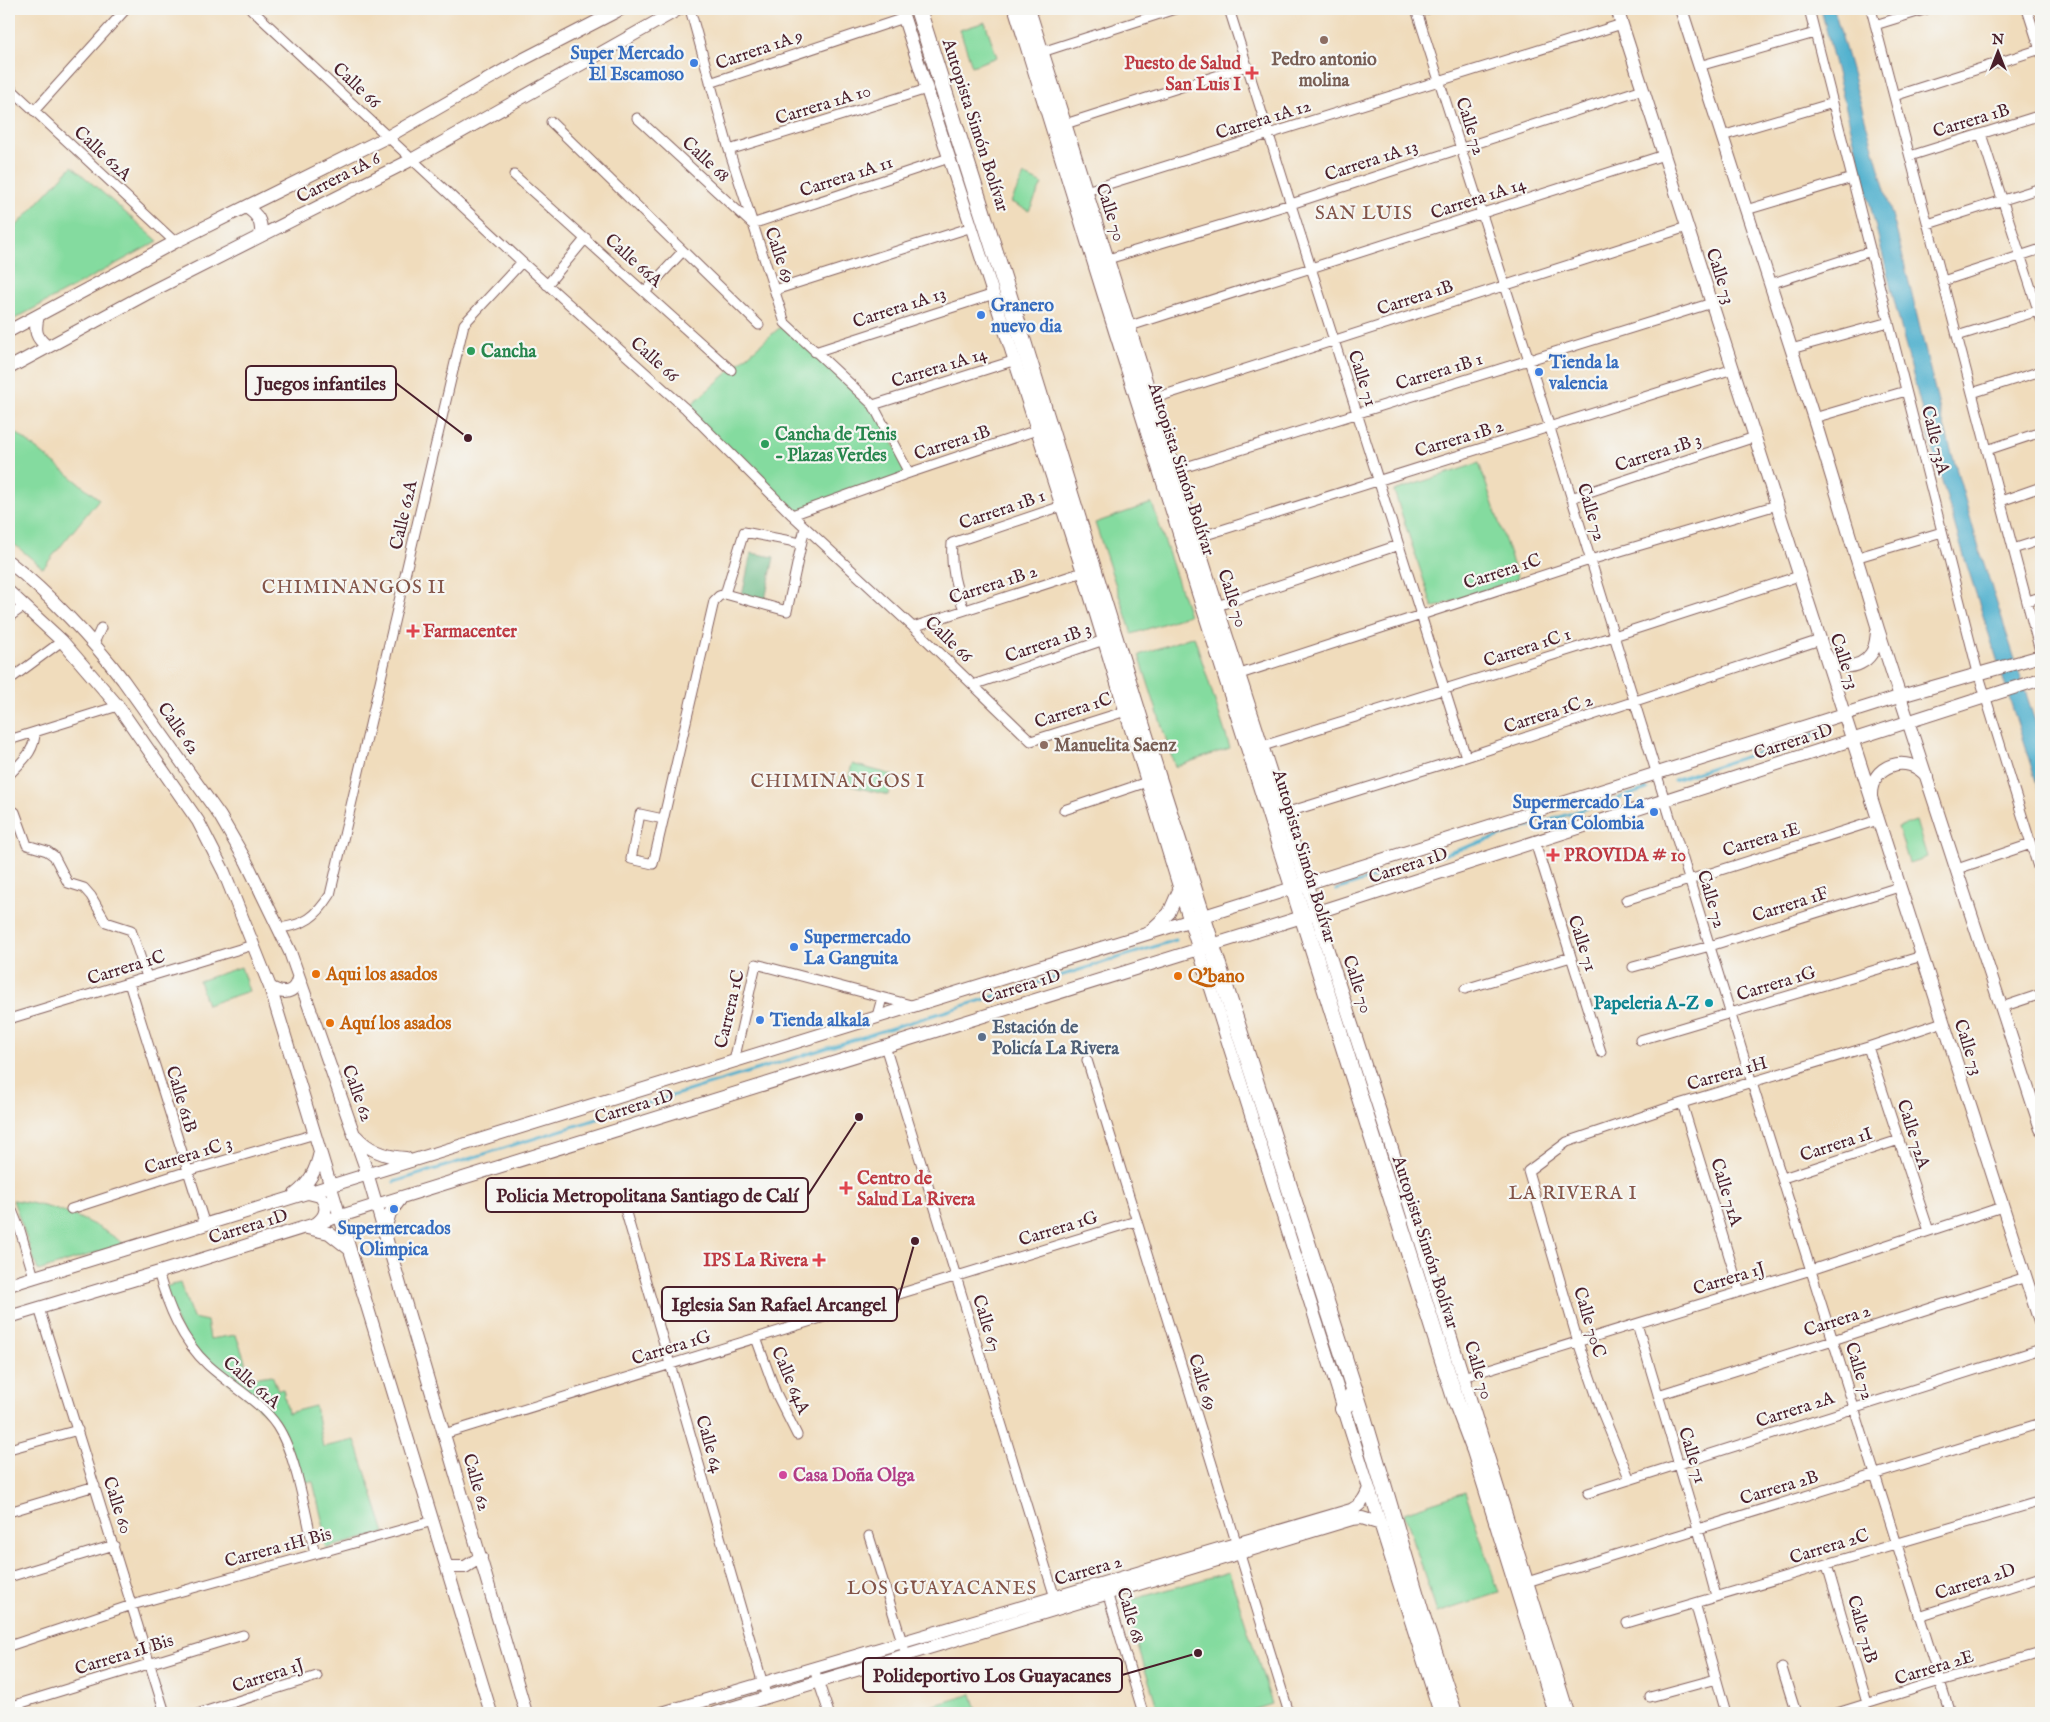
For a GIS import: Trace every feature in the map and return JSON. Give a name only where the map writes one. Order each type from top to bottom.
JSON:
[{"type":"highway","name":"Autopista Simón Bolívar","points":[[1017,9],[1060,126],[1310,915],[1456,1402],[1475,1451],[1557,1713]]},
{"type":"highway","name":"Autopista Simón Bolívar","points":[[908,12],[956,156],[1219,992],[1364,1420],[1422,1616],[1454,1713]]},
{"type":"highway","points":[[1354,1390],[1344,1412],[1364,1420]]},
{"type":"highway","points":[[1456,1402],[1486,1449]]},
{"type":"highway","points":[[1407,1564],[1403,1596],[1422,1616]]},
{"type":"street","points":[[34,110],[126,9]]},
{"type":"street","name":"Calle 66","points":[[251,9],[547,285],[686,409],[792,515],[913,627],[1031,741]]},
{"type":"street","name":"Carrera 1A 6","points":[[9,332],[175,242],[389,136],[520,61],[622,9]]},
{"type":"street","name":"Carrera 1A 6","points":[[9,368],[146,294],[413,159],[679,9]]},
{"type":"street","name":"Calle 69","points":[[690,9],[752,224],[785,323],[873,405],[910,472]]},
{"type":"street","name":"Calle 70","points":[[1029,9],[1042,52],[1060,126],[1086,191],[1176,470],[1217,606],[1234,676],[1263,746],[1285,813],[1300,885]]},
{"type":"street","points":[[1042,52],[1175,9]]},
{"type":"street","name":"Calle 71","points":[[1229,9],[1466,757]]},
{"type":"street","points":[[1417,10],[1428,9]]},
{"type":"street","name":"Calle 73","points":[[1617,9],[2041,1324]]},
{"type":"street","points":[[1680,9],[1814,418],[1855,558],[2041,1129]]},
{"type":"street","name":"Calle 73A","points":[[1809,9],[1979,673],[2041,877]]},
{"type":"street","points":[[1871,9],[2041,655]]},
{"type":"street","points":[[1875,25],[1927,9]]},
{"type":"street","points":[[1894,96],[2041,51],[2027,9]]},
{"type":"street","name":"Calle 72","points":[[1417,10],[1529,360],[1730,1013],[1950,1713]]},
{"type":"street","points":[[908,12],[927,89],[956,156],[972,227],[1104,640],[1131,709],[1147,782],[1180,888],[1197,918]]},
{"type":"street","name":"Carrera 1A 9","points":[[710,83],[908,12]]},
{"type":"street","name":"Carrera 1A 12","points":[[1086,191],[1622,24]]},
{"type":"street","points":[[1699,66],[1815,32]]},
{"type":"street","points":[[1060,126],[1247,66]]},
{"type":"street","name":"Calle 62A","points":[[9,87],[175,242]]},
{"type":"street","name":"Carrera 1A 10","points":[[730,150],[927,89]]},
{"type":"street","name":"Carrera 1A 13","points":[[1108,259],[1291,204],[1643,89]]},
{"type":"street","points":[[1722,136],[1833,103]]},
{"type":"street","name":"Carrera 1B","points":[[1910,156],[2041,115]]},
{"type":"street","name":"Calle 68","points":[[637,118],[752,224]]},
{"type":"street","points":[[551,122],[759,325]]},
{"type":"street","points":[[1957,336],[2040,313],[1981,134]]},
{"type":"street","name":"Carrera 1A 14","points":[[1130,326],[1664,155]]},
{"type":"street","name":"Carrera 1A 11","points":[[752,224],[956,156]]},
{"type":"street","name":"Calle 66A","points":[[514,175],[731,370]]},
{"type":"street","points":[[1746,210],[1852,178]]},
{"type":"street","points":[[1928,224],[2041,188]]},
{"type":"street","points":[[733,206],[745,198]]},
{"type":"street","points":[[246,207],[256,213],[262,224],[261,236]]},
{"type":"street","points":[[775,290],[972,227]]},
{"type":"street","name":"Carrera 1B","points":[[1152,399],[1687,227]]},
{"type":"street","points":[[547,285],[586,238]]},
{"type":"street","points":[[1943,280],[2041,249]]},
{"type":"street","points":[[645,292],[683,251]]},
{"type":"street","points":[[1770,284],[1870,251]]},
{"type":"street","name":"Calle 62A","points":[[279,928],[302,923],[320,911],[330,895],[464,324],[522,262]]},
{"type":"street","name":"Carrera 1A 13","points":[[814,352],[994,294]]},
{"type":"street","name":"Carrera 1B 1","points":[[1176,470],[1712,302]]},
{"type":"street","points":[[38,316],[35,328],[38,339],[48,347]]},
{"type":"street","points":[[1791,349],[1889,322]]},
{"type":"street","name":"Carrera 1A 14","points":[[873,405],[1016,360]]},
{"type":"street","name":"Carrera 1B 2","points":[[1196,538],[1733,369]]},
{"type":"street","points":[[1972,393],[2041,371]]},
{"type":"street","points":[[1814,418],[1906,391]]},
{"type":"street","name":"Carrera 1B","points":[[792,515],[910,472],[1037,430]]},
{"type":"street","points":[[1987,450],[2041,432]]},
{"type":"street","name":"Carrera 1B 3","points":[[1571,498],[1755,437]]},
{"type":"street","points":[[2000,501],[2041,487]]},
{"type":"street","name":"Carrera 1C","points":[[1234,676],[1590,560],[1777,505]]},
{"type":"street","name":"Carrera 1B 1","points":[[964,610],[953,579],[952,543],[1062,506]]},
{"type":"street","points":[[663,819],[640,814],[631,859],[653,864],[714,601],[718,596],[725,594],[787,611],[805,527]]},
{"type":"street","points":[[725,594],[744,532],[801,543]]},
{"type":"street","points":[[1855,558],[1942,532]]},
{"type":"street","points":[[2013,549],[2041,540]]},
{"type":"street","points":[[1217,606],[1399,545]]},
{"type":"street","name":"Calle 62","points":[[9,562],[50,600],[108,660],[140,702],[220,816],[246,861],[279,928],[367,1174],[526,1710]]},
{"type":"street","name":"Carrera 1B 2","points":[[913,627],[1083,572]]},
{"type":"street","name":"Carrera 1C 1","points":[[1263,746],[1445,690],[1800,576]]},
{"type":"street","name":"Calle 62","points":[[9,592],[62,641],[118,706],[198,821],[224,872],[270,987],[489,1710]]},
{"type":"street","points":[[2027,601],[2041,597]]},
{"type":"street","points":[[9,617],[24,606]]},
{"type":"street","points":[[93,644],[101,628]]},
{"type":"street","points":[[1821,644],[1827,658],[1836,664],[1846,667],[1857,665],[1866,660],[1873,652],[1878,629]]},
{"type":"street","name":"Carrera 1B 3","points":[[973,685],[1104,640]]},
{"type":"street","points":[[9,680],[62,641]]},
{"type":"street","name":"Carrera 1C 2","points":[[1285,813],[1821,644]]},
{"type":"street","name":"Carrera 1D","points":[[9,1285],[331,1186],[414,1158],[1197,918],[1844,714],[2041,655]]},
{"type":"street","name":"Carrera 1D","points":[[9,1317],[1310,915],[2037,681]]},
{"type":"street","points":[[9,740],[118,706]]},
{"type":"street","name":"Carrera 1C","points":[[1031,741],[1131,709]]},
{"type":"street","points":[[9,775],[31,753],[35,742],[35,732]]},
{"type":"street","points":[[1872,798],[1872,788],[1875,779],[1885,768],[1894,764],[1904,763],[1914,766],[1922,771],[1928,779]]},
{"type":"street","points":[[1064,810],[1147,782]]},
{"type":"street","points":[[15,812],[27,845],[47,851],[54,856],[68,883],[84,888],[91,896],[106,922],[131,930],[147,977]]},
{"type":"street","name":"Carrera 1E","points":[[1626,900],[1878,820]]},
{"type":"street","name":"Calle 71","points":[[1535,842],[1601,1052]]},
{"type":"street","points":[[1957,869],[2031,844]]},
{"type":"street","points":[[224,872],[233,862],[246,861]]},
{"type":"street","name":"Carrera 1F","points":[[1633,967],[1710,946],[1900,887]]},
{"type":"street","points":[[1141,935],[1151,930],[1169,913],[1180,888]]},
{"type":"street","name":"Carrera 1C","points":[[9,1019],[254,945]]},
{"type":"street","name":"Carrera 1G","points":[[1640,1040],[1922,956]]},
{"type":"street","points":[[1465,989],[1571,957]]},
{"type":"street","name":"Carrera 1C","points":[[734,1061],[756,964],[882,998]]},
{"type":"street","points":[[270,987],[277,992],[292,991],[297,985],[298,978]]},
{"type":"street","name":"Calle 61B","points":[[129,983],[205,1225]]},
{"type":"street","points":[[1219,992],[1344,1412],[1440,1713]]},
{"type":"street","points":[[2002,1007],[2041,994]]},
{"type":"street","points":[[877,1016],[882,998],[911,1006]]},
{"type":"street","name":"Calle 70","points":[[1336,999],[1463,1377],[1568,1713]]},
{"type":"street","name":"Carrera 1H","points":[[1528,1171],[1567,1142],[1682,1103],[1868,1047],[1943,1022]]},
{"type":"street","name":"Calle 67","points":[[885,1046],[1056,1603]]},
{"type":"street","name":"Calle 72A","points":[[1868,1047],[1929,1231]]},
{"type":"street","name":"Calle 69","points":[[1087,1060],[1288,1713]]},
{"type":"street","name":"Calle 71A","points":[[1682,1103],[1740,1292]]},
{"type":"street","name":"Carrera 1C 3","points":[[71,1209],[188,1171],[315,1134]]},
{"type":"street","points":[[354,1134],[360,1141],[377,1152],[390,1157],[414,1158]]},
{"type":"street","name":"Carrera 1I","points":[[1783,1178],[1899,1140]]},
{"type":"street","points":[[290,1198],[305,1186],[310,1179],[317,1165],[320,1152]]},
{"type":"street","name":"Calle 70C","points":[[1528,1171],[1578,1342],[1602,1412],[1630,1480]]},
{"type":"street","points":[[308,1193],[314,1193],[324,1201],[326,1214],[317,1223]]},
{"type":"street","points":[[384,1232],[390,1213],[403,1196]]},
{"type":"street","name":"Calle 64","points":[[622,1200],[766,1698]]},
{"type":"street","points":[[9,1204],[20,1230],[34,1277]]},
{"type":"street","name":"Carrera 1J","points":[[1463,1377],[1811,1270],[2002,1207]]},
{"type":"street","name":"Carrera 1G","points":[[444,1434],[1136,1221]]},
{"type":"street","points":[[302,1228],[329,1233],[337,1237],[350,1250]]},
{"type":"street","name":"Calle 61A","points":[[158,1272],[172,1315],[184,1337],[207,1365],[251,1398],[272,1419],[285,1440],[295,1472],[315,1554]]},
{"type":"street","name":"Carrera 2","points":[[1658,1395],[2026,1277]]},
{"type":"street","name":"Calle 60","points":[[39,1308],[165,1713]]},
{"type":"street","name":"Calle 71","points":[[1637,1324],[1716,1596]]},
{"type":"street","name":"Calle 64A","points":[[756,1338],[776,1393],[797,1435]]},
{"type":"street","name":"Carrera 2A","points":[[1588,1493],[2041,1349]]},
{"type":"street","name":"Carrera 2B","points":[[1527,1582],[2041,1423]]},
{"type":"street","points":[[9,1449],[78,1430]]},
{"type":"street","points":[[9,1512],[95,1486]]},
{"type":"street","name":"Carrera 2","points":[[1238,1549],[1360,1506],[1366,1498],[1369,1488]]},
{"type":"street","name":"Carrera 2C","points":[[1627,1623],[2041,1501]]},
{"type":"street","name":"Carrera 2","points":[[715,1713],[818,1682],[904,1649],[1238,1549],[1352,1519],[1362,1518],[1381,1524]]},
{"type":"street","name":"Carrera 1H Bis","points":[[132,1605],[433,1522]]},
{"type":"street","points":[[869,1536],[904,1649]]},
{"type":"street","points":[[9,1577],[114,1545]]},
{"type":"street","points":[[447,1567],[465,1568],[481,1557]]},
{"type":"street","name":"Calle 71B","points":[[1827,1565],[1867,1703]]},
{"type":"street","name":"Carrera 2D","points":[[1919,1616],[2041,1576]]},
{"type":"street","name":"Calle 68","points":[[1106,1588],[1143,1713]]},
{"type":"street","points":[[1695,1603],[1726,1713]]},
{"type":"street","points":[[9,1646],[132,1605]]},
{"type":"street","name":"Carrera 1I Bis","points":[[15,1705],[243,1635]]},
{"type":"street","name":"Carrera 2","points":[[662,1713],[814,1668],[904,1649]]},
{"type":"street","name":"Carrera 2E","points":[[1836,1713],[2041,1653]]},
{"type":"street","points":[[814,1668],[828,1713]]},
{"type":"street","points":[[1782,1668],[1796,1713]]},
{"type":"street","name":"Carrera 1J","points":[[200,1713],[317,1676]]},
{"type":"street","points":[[1650,1697],[1716,1679]]},
{"type":"green space","points":[[985,22],[997,57],[972,66],[960,30]]},
{"type":"green space","points":[[72,166],[158,241],[9,322],[9,234]]},
{"type":"green space","points":[[1024,175],[1042,184],[1029,211],[1011,202]]},
{"type":"green space","points":[[785,323],[873,405],[909,473],[792,515],[686,409]]},
{"type":"green space","points":[[9,427],[99,499],[43,568],[9,540]]},
{"type":"green space","points":[[1479,463],[1518,579],[1433,608],[1394,491]]},
{"type":"green space","points":[[1152,503],[1189,615],[1132,634],[1095,523]]},
{"type":"green space","points":[[751,553],[774,557],[765,600],[742,596]]},
{"type":"green space","points":[[1194,636],[1230,748],[1175,767],[1139,655]]},
{"type":"green space","points":[[852,764],[893,775],[888,795],[847,785]]},
{"type":"green space","points":[[1916,821],[1927,857],[1909,863],[1898,827]]},
{"type":"green space","points":[[241,967],[249,991],[207,1005],[199,981]]},
{"type":"green space","points":[[13,1200],[43,1206],[72,1215],[98,1227],[124,1244],[38,1271]]},
{"type":"green space","points":[[180,1283],[193,1318],[207,1321],[210,1339],[236,1335],[251,1378],[272,1375],[278,1390],[283,1389],[288,1413],[315,1406],[323,1447],[355,1440],[385,1533],[327,1548],[319,1537],[325,1532],[313,1482],[297,1481],[272,1419],[207,1365],[179,1328],[164,1287]]},
{"type":"green space","points":[[1465,1492],[1499,1593],[1437,1613],[1404,1512]]},
{"type":"green space","points":[[1229,1572],[1272,1704],[1244,1713],[1159,1713],[1124,1602]]},
{"type":"green space","points":[[972,1694],[978,1713],[919,1713],[918,1710]]},
{"type":"water","points":[[1821,9],[1834,9],[1896,229],[1941,415],[1978,545],[2041,740],[2041,797],[1962,550],[1924,419]]},
{"type":"waterway","points":[[1674,780],[1824,731]]},
{"type":"waterway","points":[[1544,822],[1647,789]]},
{"type":"waterway","points":[[1439,856],[1531,826]]},
{"type":"waterway","points":[[1336,890],[1412,865]]},
{"type":"waterway","points":[[394,1182],[1176,940]]},
{"type":"place","name":"Pedro antonio molina","points":[[1324,40]]},
{"type":"place","name":"Super Mercado El Escamoso","points":[[694,63]]},
{"type":"place","name":"Puesto de Salud San Luis I","points":[[1252,73]]},
{"type":"place","name":"Granero nuevo dia","points":[[981,315]]},
{"type":"place","name":"Cancha","points":[[471,351]]},
{"type":"place","name":"Tienda la valencia","points":[[1539,372]]},
{"type":"place","name":"Juegos infantiles","points":[[468,438]]},
{"type":"place","name":"Cancha de Tenis - Plazas Verdes","points":[[765,444]]},
{"type":"place","name":"Farmacenter","points":[[413,631]]},
{"type":"place","name":"Manuelita Saenz","points":[[1044,745]]},
{"type":"place","name":"Supermercado La Gran Colombia","points":[[1654,812]]},
{"type":"place","name":"PROVIDA # 10","points":[[1553,855]]},
{"type":"place","name":"Supermercado La Ganguita","points":[[794,947]]},
{"type":"place","name":"Aqui los asados","points":[[316,974]]},
{"type":"place","name":"Q'bano","points":[[1178,976]]},
{"type":"place","name":"Papeleria A-Z","points":[[1709,1003]]},
{"type":"place","name":"Tienda alkala","points":[[760,1020]]},
{"type":"place","name":"Aquí los asados","points":[[330,1023]]},
{"type":"place","name":"Estación de Policía La Rivera","points":[[982,1037]]},
{"type":"place","name":"Policia Metropolitana Santiago de Calí","points":[[859,1117]]},
{"type":"place","name":"Centro de Salud La Rivera","points":[[846,1188]]},
{"type":"place","name":"Supermercados Olimpica","points":[[394,1209]]},
{"type":"place","name":"Iglesia San Rafael Arcangel","points":[[915,1241]]},
{"type":"place","name":"IPS La Rivera","points":[[819,1260]]},
{"type":"place","name":"Casa Doña Olga","points":[[783,1475]]},
{"type":"place","name":"Polideportivo Los Guayacanes","points":[[1198,1653]]},
{"type":"district","name":"SAN LUIS","points":[[1364,212]]},
{"type":"district","name":"CHIMINANGOS II","points":[[354,586]]},
{"type":"district","name":"CHIMINANGOS I","points":[[838,780]]},
{"type":"district","name":"LA RIVERA I","points":[[1573,1192]]},
{"type":"district","name":"LOS GUAYACANES","points":[[942,1587]]}]
